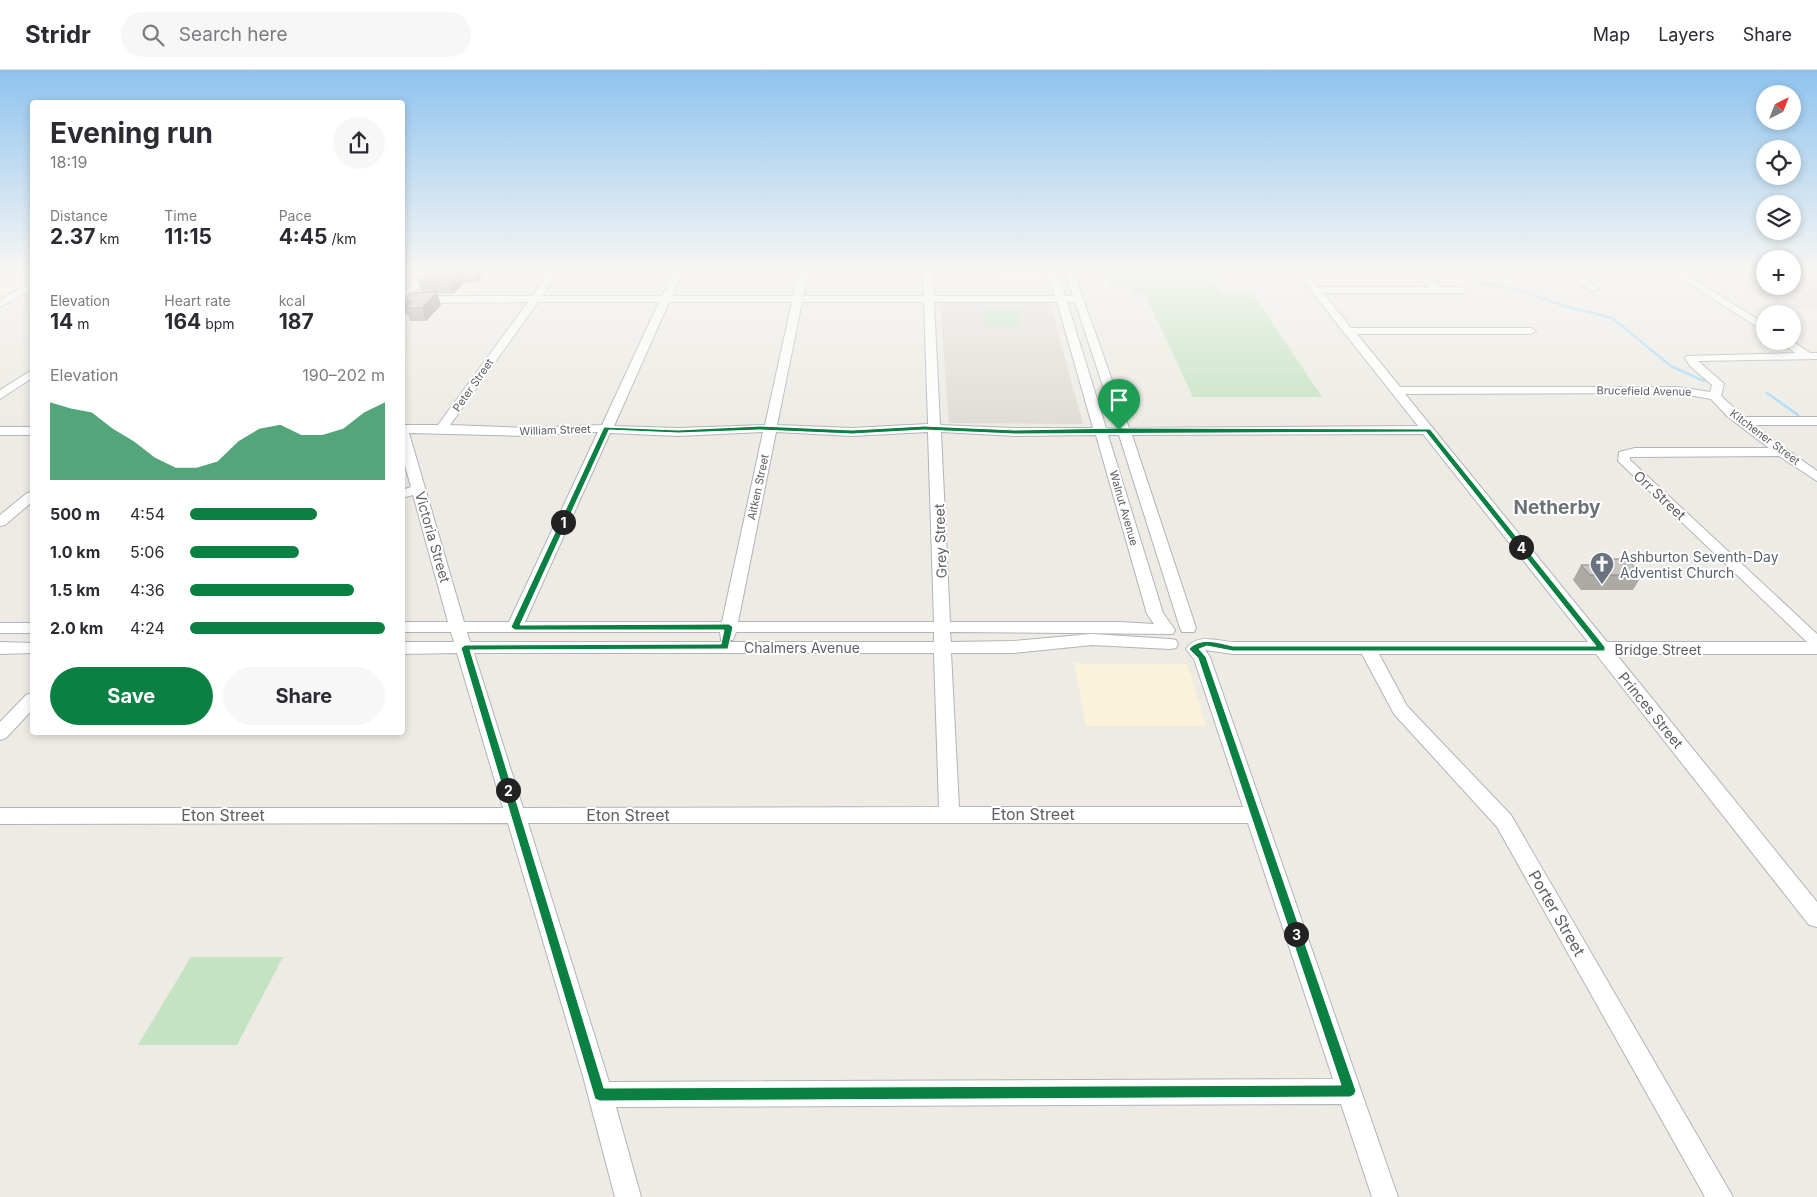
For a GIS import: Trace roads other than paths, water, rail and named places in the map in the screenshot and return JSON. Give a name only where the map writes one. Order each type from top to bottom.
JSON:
[{"type":"street","name":"Peter Street","points":[[442,428],[519,321]]},
{"type":"street","points":[[515,627],[656,321]]},
{"type":"street","name":"Aitken Street","points":[[725,647],[793,321]]},
{"type":"street","name":"Grey Street","points":[[930,321],[949,814]]},
{"type":"street","name":"Walnut Avenue","points":[[1067,321],[1155,614],[1169,637]]},
{"type":"street","name":"Walnut Avenue","points":[[1086,321],[1124,430],[1188,628],[1200,636],[1197,646]]},
{"type":"street","name":"Princes Street","points":[[1340,321],[1817,918]]},
{"type":"street","points":[[1348,331],[1531,331]]},
{"type":"street","points":[[1801,350],[1812,356]]},
{"type":"street","name":"Brucefield Avenue","points":[[1396,390],[1678,390],[1715,396],[1718,384],[1694,364],[1691,358],[1812,356]]},
{"type":"street","points":[[0,395],[30,374]]},
{"type":"street","name":"Kitchener Street","points":[[1715,396],[1719,402],[1817,477]]},
{"type":"street","points":[[1743,421],[1817,421]]},
{"type":"street","name":"William Street","points":[[405,430],[442,428],[526,432],[606,428],[693,432],[770,428],[852,432],[935,428],[1015,432],[1101,430],[1428,430]]},
{"type":"street","points":[[0,431],[30,431]]},
{"type":"street","name":"Victoria Street","points":[[405,441],[515,815],[600,1095],[628,1197]]},
{"type":"street","name":"Orr Street","points":[[1785,452],[1635,452],[1624,455],[1624,461],[1817,643]]},
{"type":"street","points":[[405,493],[419,490]]},
{"type":"street","points":[[0,522],[30,498]]},
{"type":"street","points":[[1121,627],[1144,622],[1155,614]]},
{"type":"street","points":[[1169,637],[1176,626],[1188,628]]},
{"type":"street","name":"Chalmers Avenue","points":[[405,648],[463,639],[515,627],[1121,627],[1169,637]]},
{"type":"street","points":[[0,628],[30,628]]},
{"type":"street","name":"Chalmers Avenue","points":[[405,628],[463,639],[725,647],[1014,647],[1059,640],[1141,640],[1169,637]]},
{"type":"street","name":"Bridge Street","points":[[1169,637],[1184,650],[1197,646],[1368,649],[1817,648]]},
{"type":"street","points":[[1197,646],[1385,1197]]},
{"type":"street","points":[[0,648],[30,648]]},
{"type":"street","name":"Porter Street","points":[[1368,649],[1400,710],[1504,821],[1720,1197]]},
{"type":"street","points":[[0,733],[30,701]]},
{"type":"street","name":"Eton Street","points":[[0,816],[1256,815]]},
{"type":"street","points":[[600,1095],[1350,1091]]},
{"type":"waterway","points":[[1615,321],[1671,366],[1704,381]]},
{"type":"waterway","points":[[1767,393],[1798,415]]},
{"type":"place","name":"Ashburton Seventh-Day Adventist Church","points":[[1602,585]]},
{"type":"district","name":"Netherby","points":[[1557,507]]}]
